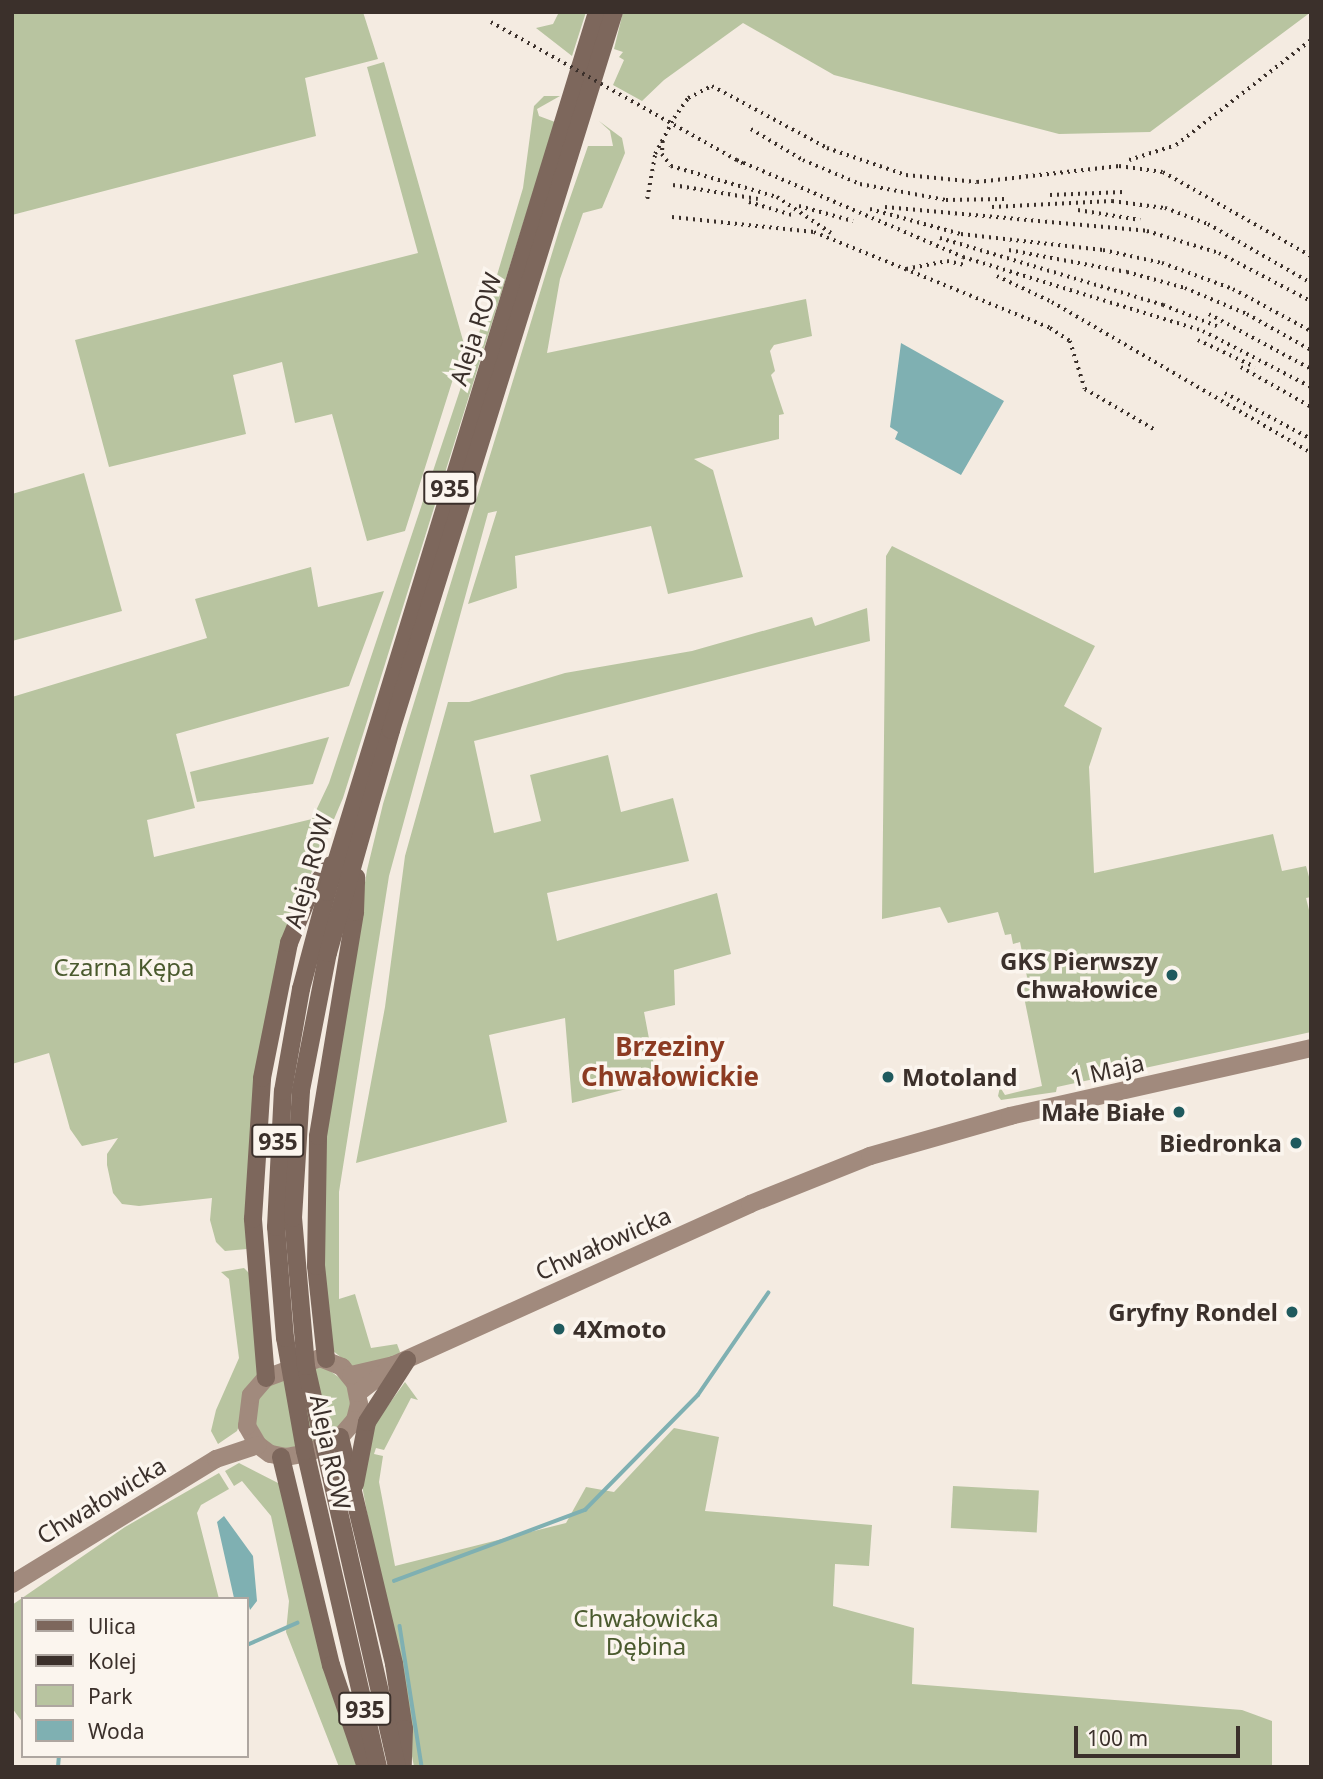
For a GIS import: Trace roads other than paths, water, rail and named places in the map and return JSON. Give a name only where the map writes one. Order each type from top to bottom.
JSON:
[{"type":"main road","name":"Aleja ROW","points":[[378,1767],[293,1335],[293,1218],[301,1090],[317,996],[348,853],[597,12]]},
{"type":"main road","name":"Aleja ROW","points":[[348,853],[576,143],[614,12]]},
{"type":"main road","points":[[326,1359],[316,1266],[316,1156],[327,1057],[355,912],[348,853]]},
{"type":"main road","points":[[266,1378],[253,1219],[262,1078],[289,943],[310,892],[348,853]]},
{"type":"main road","name":"1 Maja","points":[[834,1168],[959,1129],[1311,1048]]},
{"type":"main road","name":"Chwałowicka","points":[[358,1393],[401,1363],[834,1168]]},
{"type":"main road","points":[[326,1359],[351,1375],[358,1393],[355,1420],[340,1437],[308,1453],[281,1457],[258,1445],[247,1426],[248,1401],[266,1378],[303,1361],[326,1359]]},
{"type":"main road","points":[[354,1497],[367,1422],[401,1363]]},
{"type":"main road","name":"Chwałowicka","points":[[351,1375],[401,1363]]},
{"type":"main road","name":"Chwałowicka","points":[[216,1459],[247,1426]]},
{"type":"main road","points":[[340,1437],[396,1673],[404,1729],[403,1767]]},
{"type":"main road","name":"Chwałowicka","points":[[12,1584],[216,1459],[258,1445]]},
{"type":"main road","points":[[281,1457],[331,1665],[366,1767]]},
{"type":"main road","name":"Aleja ROW","points":[[320,1478],[397,1767]]},
{"type":"water","points":[[901,343],[1004,401],[961,475],[895,439],[898,432],[890,427]]},
{"type":"water","points":[[224,1516],[253,1556],[257,1601],[250,1610],[248,1597],[234,1597],[217,1522]]},
{"type":"waterway","points":[[394,1581],[585,1510],[698,1395],[768,1293]]},
{"type":"waterway","points":[[248,1645],[297,1623]]},
{"type":"waterway","points":[[400,1626],[422,1767]]},
{"type":"waterway","points":[[58,1767],[59,1758]]},
{"type":"railway","points":[[491,22],[744,164]]},
{"type":"railway","points":[[1129,160],[1176,145],[1311,40]]},
{"type":"railway","points":[[647,199],[655,154],[674,118],[688,98],[712,86],[827,148],[906,175],[977,182],[1119,166],[1163,172],[1311,256]]},
{"type":"railway","points":[[751,129],[803,160],[860,184],[946,200],[1004,199]]},
{"type":"railway","points":[[663,141],[662,154],[671,166],[777,197],[831,233]]},
{"type":"railway","points":[[737,160],[963,257],[1203,331],[1311,387]]},
{"type":"railway","points":[[673,185],[758,199]]},
{"type":"railway","points":[[1050,195],[1123,192]]},
{"type":"railway","points":[[992,207],[1112,201],[1165,208],[1208,224],[1311,283]]},
{"type":"railway","points":[[749,202],[795,216]]},
{"type":"railway","points":[[799,206],[853,221]]},
{"type":"railway","points":[[885,207],[1147,231],[1219,253],[1311,301]]},
{"type":"railway","points":[[870,209],[961,234],[1103,250],[1162,263],[1233,289],[1311,331]]},
{"type":"railway","points":[[1078,210],[1140,220]]},
{"type":"railway","points":[[672,217],[814,232],[1050,328],[1070,341],[1085,389],[1157,431]]},
{"type":"railway","points":[[940,238],[1163,305],[1217,326]]},
{"type":"railway","points":[[1009,250],[1127,272],[1185,288],[1247,314],[1311,350]]},
{"type":"railway","points":[[906,269],[947,261],[964,265]]},
{"type":"railway","points":[[997,276],[1052,302],[1311,453]]},
{"type":"railway","points":[[1209,314],[1311,369]]},
{"type":"railway","points":[[1198,340],[1255,367]]},
{"type":"railway","points":[[1241,367],[1311,407]]},
{"type":"railway","points":[[1225,393],[1311,439]]},
{"type":"place","name":"GKS Pierwszy Chwałowice","points":[[1172,975]]},
{"type":"place","name":"Motoland","points":[[888,1077]]},
{"type":"place","name":"Małe Białe","points":[[1179,1112]]},
{"type":"place","name":"Biedronka","points":[[1296,1143]]},
{"type":"place","name":"Gryfny Rondel","points":[[1292,1312]]},
{"type":"place","name":"4Xmoto","points":[[559,1329]]},
{"type":"district","name":"Brzeziny Chwałowickie","points":[[670,1062]]},
{"type":"park label","name":"Czarna Kępa","points":[[124,967]]},
{"type":"park label","name":"Chwałowicka Dębina","points":[[646,1632]]}]
